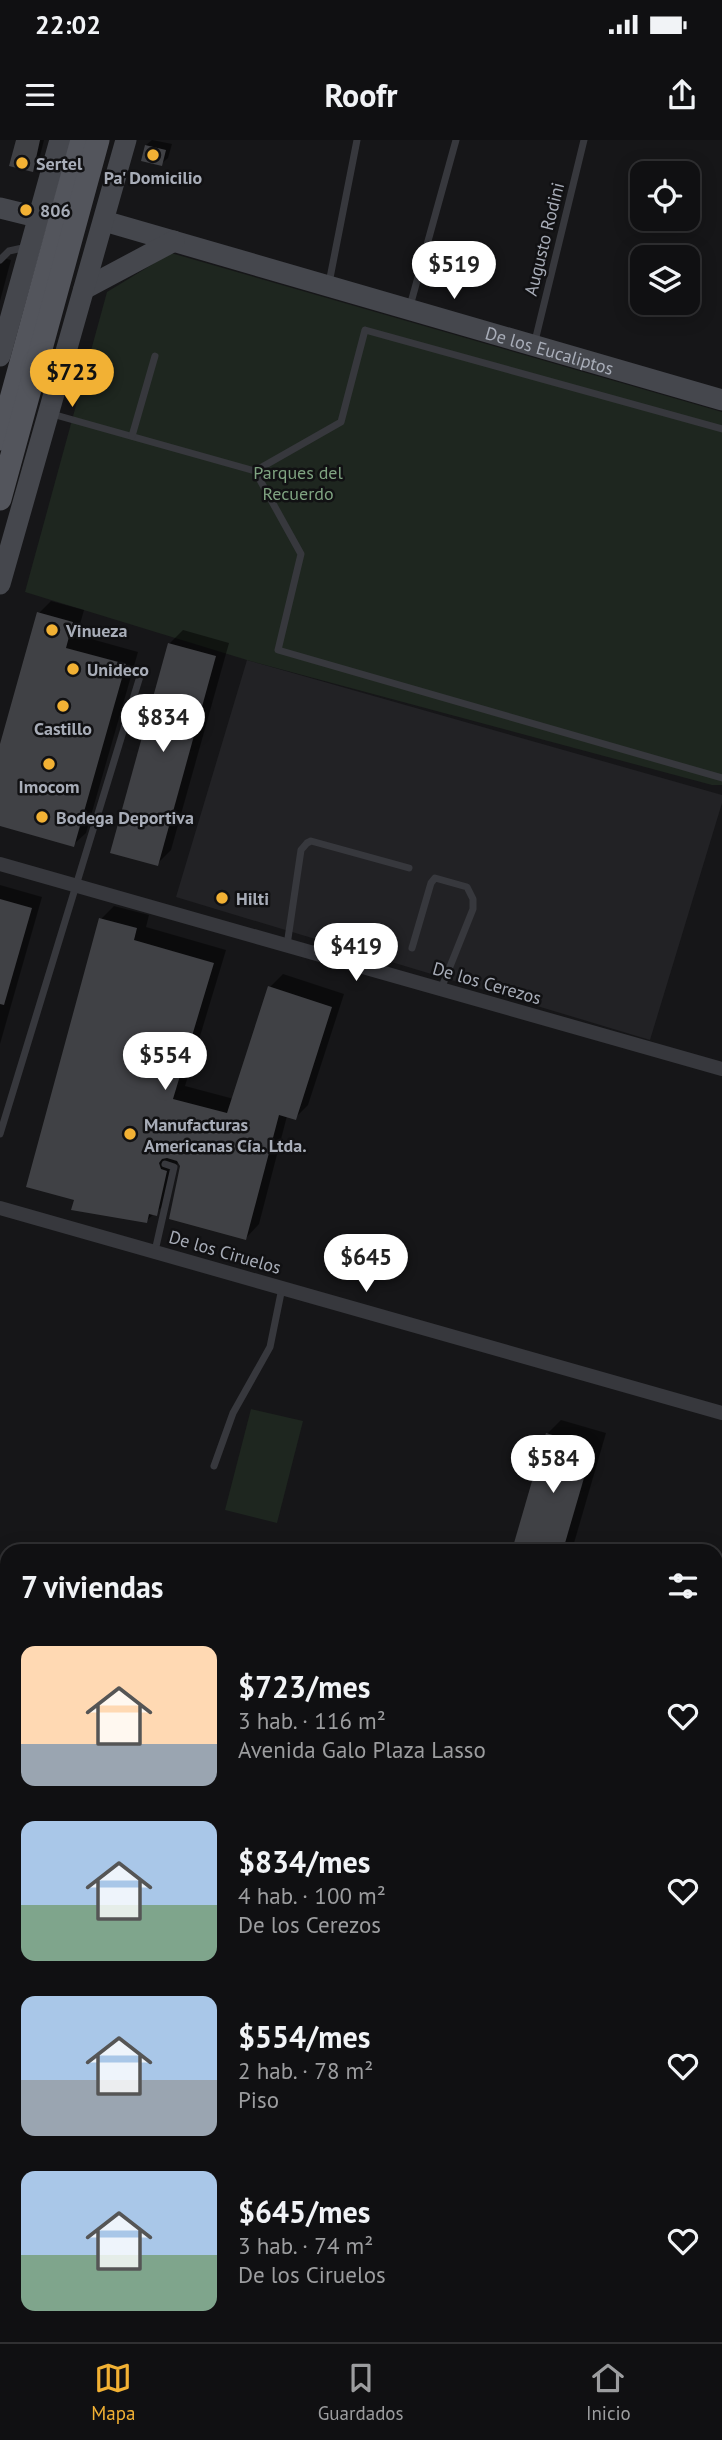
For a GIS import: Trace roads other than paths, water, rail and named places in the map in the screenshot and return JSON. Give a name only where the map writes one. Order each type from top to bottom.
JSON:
[{"type":"main road","points":[[0,439],[82,140]]},
{"type":"main road","points":[[0,499],[58,222],[98,140]]},
{"type":"street","points":[[0,356],[31,246],[58,222],[60,140]]},
{"type":"street","points":[[0,584],[126,140]]},
{"type":"street","points":[[0,208],[58,222]]},
{"type":"street","name":"De los Eucaliptos","points":[[104,221],[722,400]]},
{"type":"street","points":[[84,289],[174,241]]},
{"type":"street","name":"De los Cerezos","points":[[0,864],[722,1069]]},
{"type":"street","name":"De los Ciruelos","points":[[0,1208],[722,1413]]},
{"type":"lane","points":[[328,287],[357,140]]},
{"type":"lane","points":[[409,310],[456,140]]},
{"type":"lane","name":"Augusto Rodini","points":[[534,346],[584,140]]},
{"type":"lane","points":[[0,260],[9,251],[31,246]]},
{"type":"lane","points":[[49,413],[256,471],[341,422],[365,330],[722,429]]},
{"type":"lane","points":[[132,436],[155,356]]},
{"type":"lane","points":[[256,471],[301,554],[278,650],[722,778]]},
{"type":"lane","points":[[0,1134],[141,673]]},
{"type":"lane","points":[[286,945],[301,850],[306,843],[311,841],[409,868]]},
{"type":"lane","points":[[412,948],[431,883],[435,878],[467,887],[473,899],[473,909],[441,990]]},
{"type":"lane","points":[[155,1252],[174,1167],[165,1164]]},
{"type":"lane","points":[[214,1466],[233,1413],[270,1348],[282,1288]]},
{"type":"place","name":"Pa' Domicilio","points":[[153,155]]},
{"type":"place","name":"Sertel","points":[[22,163]]},
{"type":"place","name":"806","points":[[26,210]]},
{"type":"place","name":"Vinueza","points":[[52,630]]},
{"type":"place","name":"Unideco","points":[[73,669]]},
{"type":"place","name":"Castillo","points":[[63,706]]},
{"type":"place","name":"Imocom","points":[[49,764]]},
{"type":"place","name":"Bodega Deportiva","points":[[42,817]]},
{"type":"place","name":"Hilti","points":[[222,898]]},
{"type":"place","name":"Manufacturas Americanas Cía. Ltda.","points":[[130,1134]]},
{"type":"park label","name":"Parques del Recuerdo","points":[[298,482]]}]
